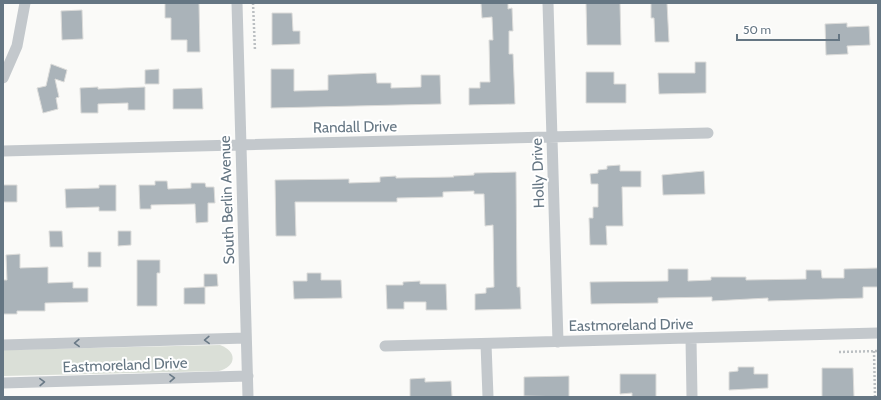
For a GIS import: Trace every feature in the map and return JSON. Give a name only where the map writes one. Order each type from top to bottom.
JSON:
[{"type":"street","points":[[3,78],[17,46],[26,3]]},
{"type":"street","name":"South Berlin Avenue","points":[[236,3],[248,397]]},
{"type":"street","name":"Holly Drive","points":[[548,3],[558,342]]},
{"type":"street","name":"Randall Drive","points":[[3,151],[708,133]]},
{"type":"street","points":[[3,144],[22,151]]},
{"type":"street","name":"Eastmoreland Drive","points":[[385,346],[878,333]]},
{"type":"street","name":"Eastmoreland Drive","points":[[3,345],[246,338]]},
{"type":"street","points":[[691,339],[692,397]]},
{"type":"street","points":[[486,344],[488,397]]},
{"type":"street","name":"Eastmoreland Drive","points":[[3,383],[248,376]]},
{"type":"path","points":[[253,3],[255,51]]},
{"type":"path","points":[[874,351],[875,397]]},
{"type":"path","points":[[839,352],[878,351]]},
{"type":"shaded area","points":[[220,345],[230,351],[233,358],[229,366],[219,371],[3,376],[3,350]]},
{"type":"building","points":[[165,3],[199,3],[200,52],[187,52],[187,40],[171,40],[171,18],[165,18]]},
{"type":"building","points":[[481,3],[508,3],[508,9],[512,8],[513,31],[509,31],[509,54],[513,54],[515,104],[469,105],[469,88],[480,88],[480,82],[490,82],[489,40],[493,40],[492,17],[482,18]]},
{"type":"building","points":[[586,3],[620,3],[621,45],[587,45]]},
{"type":"building","points":[[651,3],[667,3],[669,42],[655,42],[654,18],[651,18]]},
{"type":"building","points":[[82,10],[83,39],[62,40],[61,11]]},
{"type":"building","points":[[272,13],[292,13],[293,31],[300,31],[300,44],[272,45]]},
{"type":"building","points":[[847,23],[847,27],[869,26],[870,45],[847,46],[848,54],[826,55],[825,24]]},
{"type":"building","points":[[695,62],[706,62],[706,93],[659,94],[658,73],[695,73]]},
{"type":"building","points":[[51,64],[67,70],[64,82],[55,79],[59,97],[56,98],[58,109],[43,113],[37,88],[46,86]]},
{"type":"building","points":[[159,69],[159,84],[145,84],[145,70]]},
{"type":"building","points":[[271,69],[294,69],[294,91],[328,90],[328,75],[376,73],[377,83],[391,83],[391,88],[421,87],[421,75],[440,75],[441,104],[271,108]]},
{"type":"building","points":[[586,72],[614,72],[614,84],[626,84],[626,103],[586,103]]},
{"type":"building","points":[[98,87],[98,89],[145,87],[145,110],[128,110],[128,103],[98,104],[98,113],[81,113],[80,88]]},
{"type":"building","points":[[202,88],[203,109],[173,109],[173,89]]},
{"type":"building","points":[[620,165],[620,171],[641,171],[641,187],[622,187],[623,226],[606,226],[607,245],[590,245],[589,218],[593,218],[593,207],[598,207],[598,184],[591,184],[590,174],[598,173],[598,170],[607,169],[607,166]]},
{"type":"building","points":[[704,171],[705,194],[663,195],[662,175]]},
{"type":"building","points":[[516,172],[517,287],[520,287],[521,309],[475,310],[475,294],[486,293],[486,288],[494,287],[493,225],[485,226],[484,194],[474,194],[474,191],[443,192],[443,197],[397,198],[397,202],[295,202],[296,236],[276,236],[275,180],[349,179],[349,183],[380,182],[380,177],[454,177],[453,176],[474,175],[474,173]]},
{"type":"building","points":[[155,181],[167,181],[168,189],[191,188],[191,183],[205,183],[206,187],[214,187],[215,203],[208,203],[208,222],[196,223],[195,204],[151,205],[151,209],[140,209],[139,185],[155,185]]},
{"type":"building","points":[[3,185],[17,185],[17,202],[3,202]]},
{"type":"building","points":[[99,185],[116,185],[116,211],[99,211],[99,207],[66,208],[65,189],[99,188]]},
{"type":"building","points":[[49,231],[62,231],[63,247],[50,247]]},
{"type":"building","points":[[118,231],[131,231],[131,245],[118,246]]},
{"type":"building","points":[[88,252],[101,252],[101,267],[88,267]]},
{"type":"building","points":[[20,254],[20,268],[48,267],[48,283],[73,282],[73,288],[88,288],[88,302],[45,303],[45,311],[17,311],[17,314],[3,314],[3,280],[7,280],[6,255]]},
{"type":"building","points":[[137,260],[160,260],[160,273],[157,273],[157,306],[137,306]]},
{"type":"building","points":[[878,268],[878,287],[863,287],[863,298],[768,301],[768,298],[712,301],[712,297],[658,298],[658,303],[591,304],[590,282],[668,281],[668,269],[688,269],[688,281],[711,280],[711,277],[746,277],[746,280],[806,279],[806,270],[821,270],[822,278],[844,278],[844,269]]},
{"type":"building","points":[[307,273],[321,273],[321,280],[341,280],[342,298],[294,299],[293,281],[307,281]]},
{"type":"building","points":[[204,274],[217,274],[218,286],[204,287]]},
{"type":"building","points":[[420,281],[420,284],[446,284],[447,310],[426,310],[426,302],[404,302],[404,309],[387,309],[386,285],[403,285],[403,282]]},
{"type":"building","points":[[205,287],[205,304],[184,304],[184,288]]},
{"type":"building","points":[[738,367],[754,367],[754,374],[768,374],[768,388],[729,390],[729,372],[738,371]]},
{"type":"building","points":[[822,368],[853,368],[854,397],[822,397]]},
{"type":"building","points":[[620,374],[656,374],[656,397],[632,397],[632,393],[620,394]]},
{"type":"building","points":[[569,376],[569,397],[524,396],[524,377]]},
{"type":"building","points":[[425,378],[425,382],[451,381],[452,397],[410,397],[410,379]]}]
